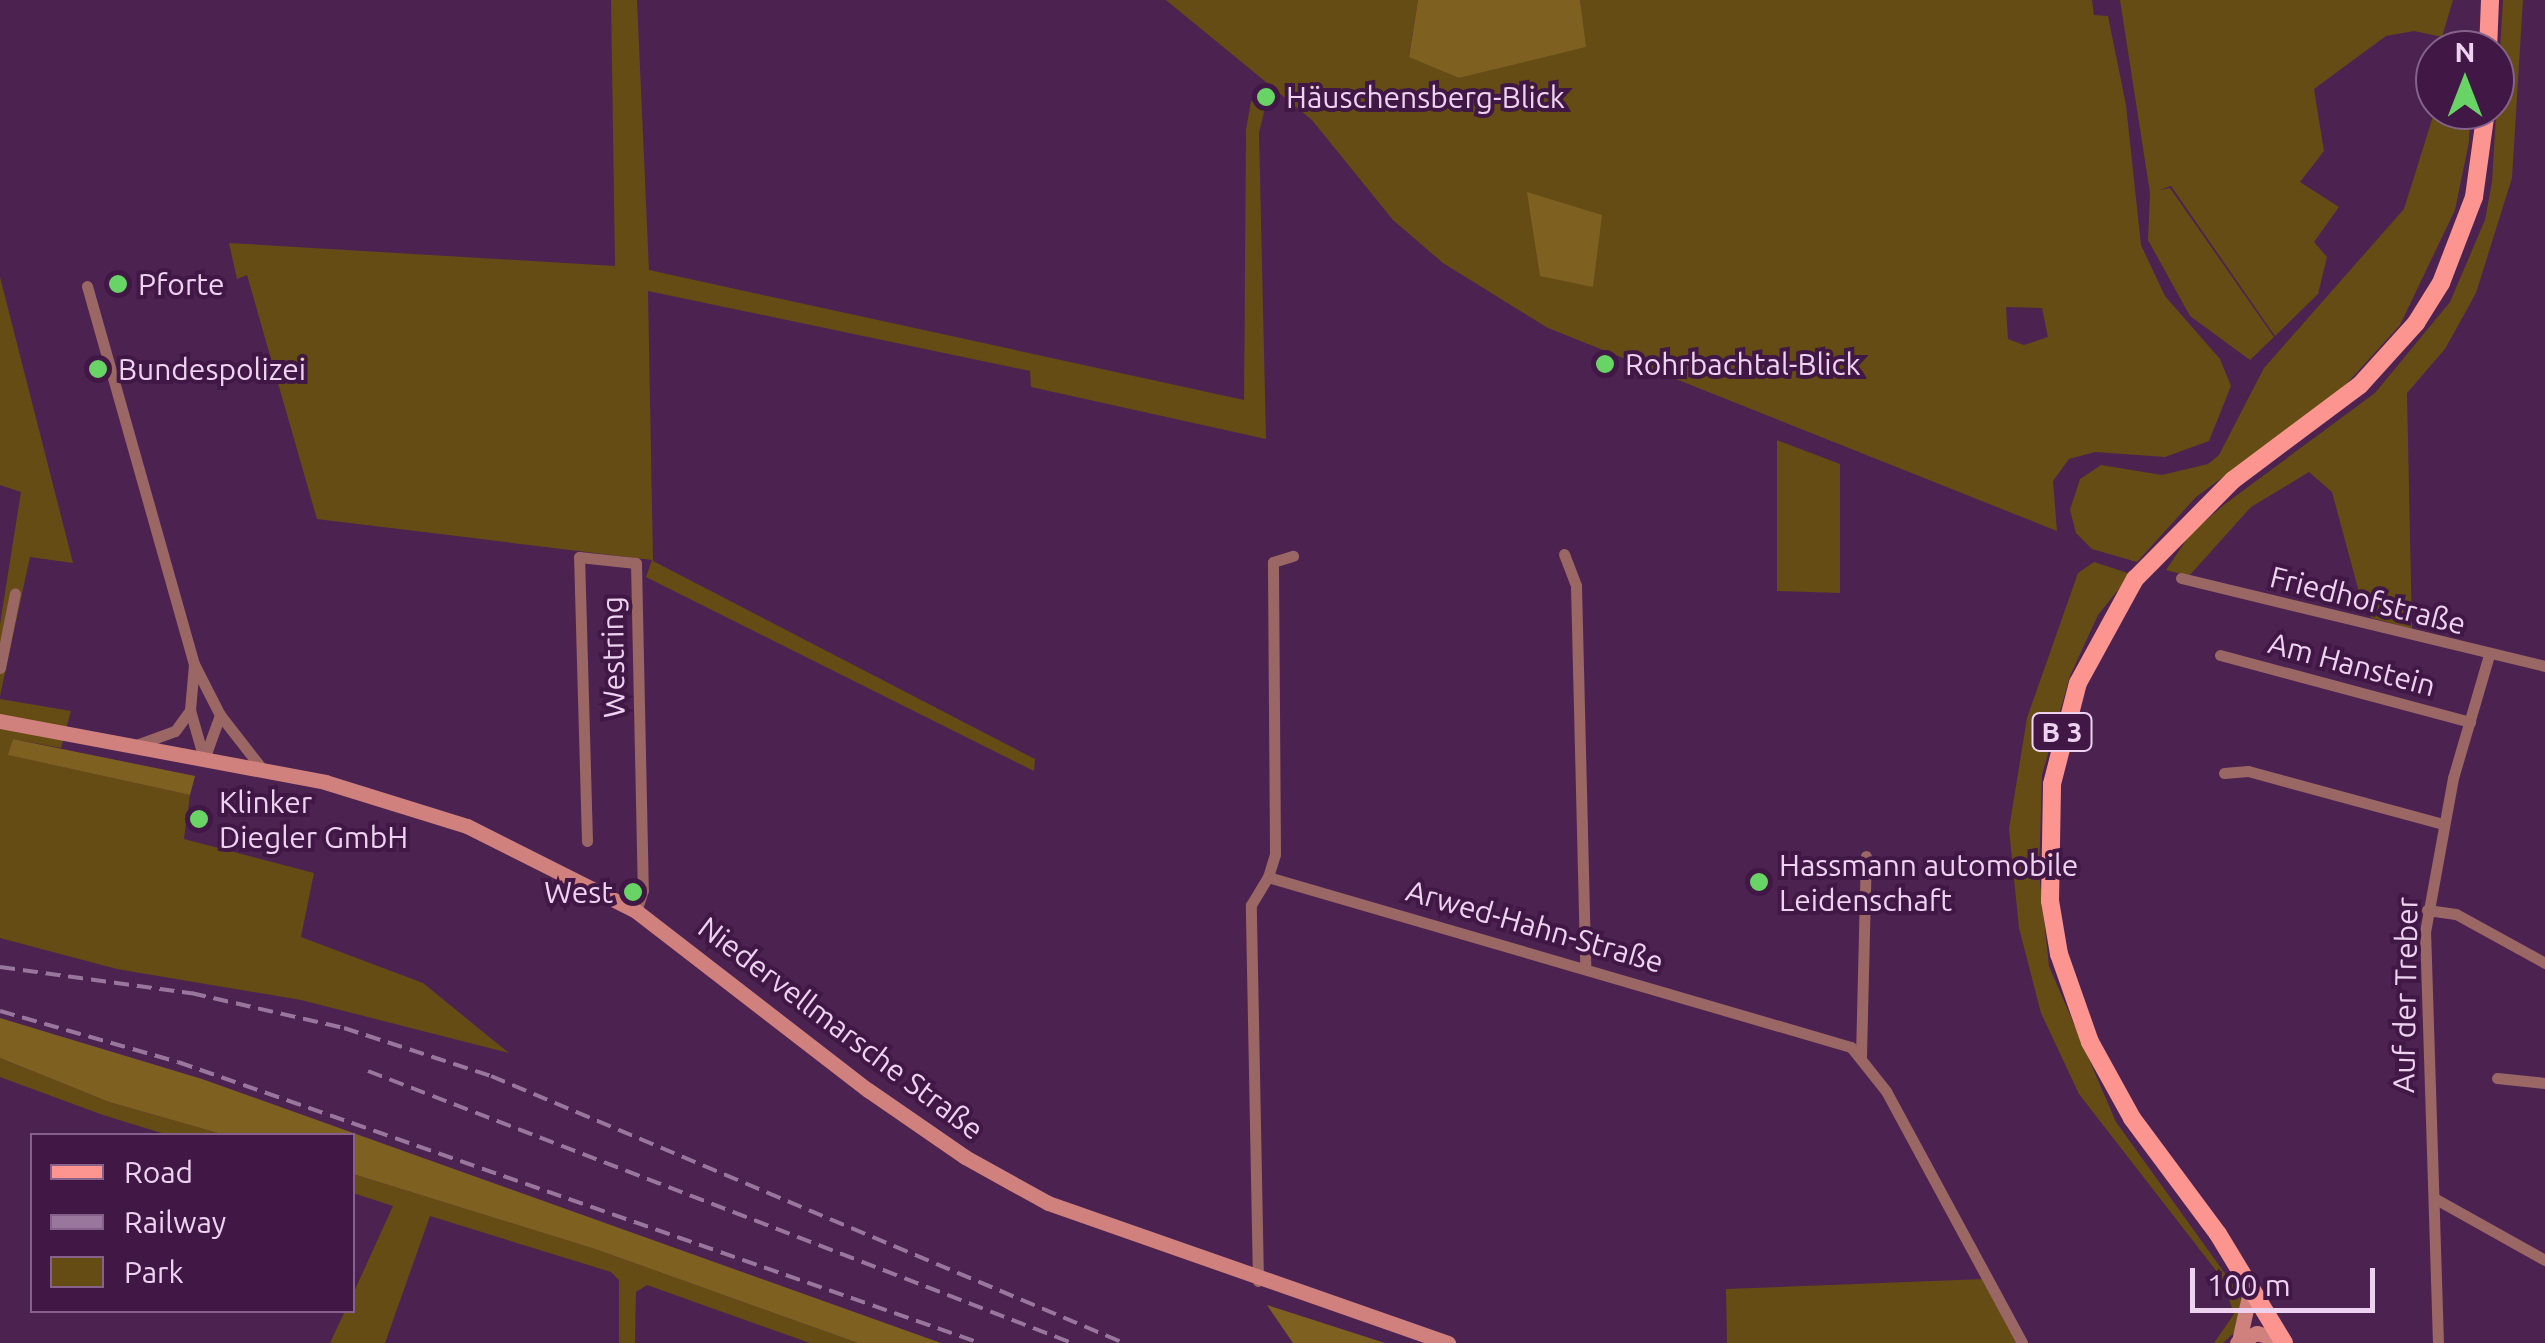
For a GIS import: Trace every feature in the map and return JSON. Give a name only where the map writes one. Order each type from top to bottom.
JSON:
[{"type":"main road","points":[[2489,30],[2490,0]]},
{"type":"main road","name":"B 3","points":[[2282,1342],[2251,1285],[2132,1118],[2075,1005],[2050,902],[2047,842],[2055,766],[2078,684],[2135,579],[2233,480],[2360,386],[2416,323],[2441,283],[2470,212],[2483,130]]},
{"type":"main road","name":"Niedervellmarsche Straße","points":[[0,721],[264,771],[427,810],[636,911],[965,1157],[1097,1224],[1258,1282],[1448,1343]]},
{"type":"main road","points":[[2251,1285],[2238,1342],[2270,1334],[2282,1342]]},
{"type":"street","points":[[88,286],[194,664],[220,715],[264,771]]},
{"type":"street","points":[[1564,554],[1576,586],[1584,966]]},
{"type":"street","points":[[1258,1282],[1251,905],[1268,877],[1274,854],[1273,562],[1293,556]]},
{"type":"street","name":"Westring","points":[[587,841],[579,557],[636,564],[642,890],[636,911]]},
{"type":"street","name":"Friedhofstraße","points":[[2180,578],[2545,666]]},
{"type":"street","points":[[0,668],[15,593]]},
{"type":"street","name":"Auf der Treber","points":[[2438,1343],[2427,910],[2443,824],[2488,655]]},
{"type":"street","name":"Am Hanstein","points":[[2220,656],[2470,722]]},
{"type":"street","points":[[194,664],[190,710],[204,759]]},
{"type":"street","points":[[132,746],[174,731],[190,710]]},
{"type":"street","points":[[204,759],[220,715]]},
{"type":"street","points":[[2224,773],[2262,774],[2443,824]]},
{"type":"street","points":[[1861,1056],[1866,856]]},
{"type":"street","name":"Arwed-Hahn-Straße","points":[[1268,877],[1836,1038],[1861,1056],[1886,1090],[2022,1343]]},
{"type":"street","points":[[2427,910],[2456,914],[2545,964]]},
{"type":"street","points":[[2497,1078],[2545,1082]]},
{"type":"street","points":[[2434,1198],[2545,1260]]},
{"type":"green space","points":[[611,0],[637,0],[649,270],[1244,400],[1246,130],[1251,101],[1265,108],[1259,133],[1266,439],[1031,387],[1030,371],[648,291],[653,561],[1035,759],[1034,771],[646,577],[652,560],[317,519],[247,275],[237,279],[229,243],[615,266]]},
{"type":"green space","points":[[1166,0],[1418,0],[1409,56],[1459,78],[1585,47],[1580,0],[2092,0],[2094,15],[2108,16],[2126,105],[2141,245],[2165,296],[2220,359],[2231,386],[2209,441],[2165,457],[2095,452],[2069,459],[2053,481],[2057,531],[1548,328],[1443,263],[1393,220],[1312,120]],"holes":[[[2006,307],[2042,308],[2048,337],[2024,345],[2008,339]]]},
{"type":"green space","points":[[2120,0],[2453,0],[2444,30],[2386,36],[2314,89],[2324,151],[2300,182],[2339,207],[2314,242],[2327,257],[2318,294],[2275,336],[2171,186],[2159,190],[2170,188],[2274,337],[2250,360],[2190,316],[2148,240],[2150,193]]},
{"type":"green space","points":[[2503,0],[2523,0],[2515,129],[2515,30],[2501,30]]},
{"type":"green space","points":[[2429,130],[2469,130],[2455,210],[2400,325],[2341,390],[2196,497],[2137,562],[2092,549],[2076,533],[2070,510],[2080,479],[2101,465],[2162,475],[2208,464],[2219,455],[2264,368],[2404,209]]},
{"type":"green space","points":[[2495,130],[2515,130],[2512,178],[2476,293],[2445,349],[2407,393],[2412,629],[2372,618],[2363,607],[2332,492],[2309,472],[2251,507],[2189,576],[2166,570],[2191,533],[2225,504],[2375,393],[2450,302],[2485,220]]},
{"type":"green space","points":[[0,277],[73,563],[30,557],[0,696],[0,624],[21,492],[0,485]]},
{"type":"green space","points":[[1777,440],[1840,464],[1840,593],[1777,591]]},
{"type":"green space","points":[[2094,562],[2131,574],[2098,615],[2070,676],[2042,775],[2039,872],[2049,966],[2116,1122],[2239,1293],[2243,1307],[2235,1332],[2223,1343],[2214,1343],[2234,1314],[2221,1277],[2079,1094],[2041,1013],[2019,928],[2009,829],[2027,718],[2078,573]]},
{"type":"green space","points":[[0,699],[71,711],[61,748],[13,739],[9,755],[190,795],[184,839],[314,873],[301,937],[423,983],[509,1053],[301,1000],[117,969],[0,938]]},
{"type":"green space","points":[[0,1058],[109,1102],[218,1133],[162,1133],[0,1077]]},
{"type":"green space","points":[[355,1175],[595,1249],[858,1343],[810,1343],[647,1285],[636,1292],[635,1343],[619,1343],[619,1280],[611,1272],[430,1216],[385,1343],[330,1343],[344,1313],[355,1313],[355,1290],[393,1206],[355,1194]]},
{"type":"green space","points":[[1984,1279],[2022,1343],[1727,1343],[1726,1289]]},
{"type":"shaded area","points":[[1418,0],[1580,0],[1586,47],[1459,78],[1409,57]]},
{"type":"shaded area","points":[[1527,192],[1602,215],[1593,287],[1540,276]]},
{"type":"shaded area","points":[[13,739],[195,776],[190,795],[8,755]]},
{"type":"shaded area","points":[[0,1018],[202,1079],[353,1133],[218,1133],[109,1102],[0,1058]]},
{"type":"shaded area","points":[[355,1134],[941,1343],[858,1343],[595,1249],[355,1175]]},
{"type":"shaded area","points":[[1267,1305],[1385,1343],[1293,1343]]},
{"type":"railway","points":[[0,967],[191,993],[344,1028],[491,1076],[1124,1343]]},
{"type":"railway","points":[[0,1011],[178,1062],[980,1343]]},
{"type":"railway","points":[[368,1071],[1072,1343]]},
{"type":"place","name":"Häuschensberg-Blick","points":[[1266,97]]},
{"type":"place","name":"Pforte","points":[[118,284]]},
{"type":"place","name":"Rohrbachtal-Blick","points":[[1605,364]]},
{"type":"place","name":"Bundespolizei","points":[[98,369]]},
{"type":"place","name":"Klinker Diegler GmbH","points":[[199,819]]},
{"type":"place","name":"Hassmann automobile Leidenschaft","points":[[1759,882]]},
{"type":"place","name":"West","points":[[633,892]]}]
